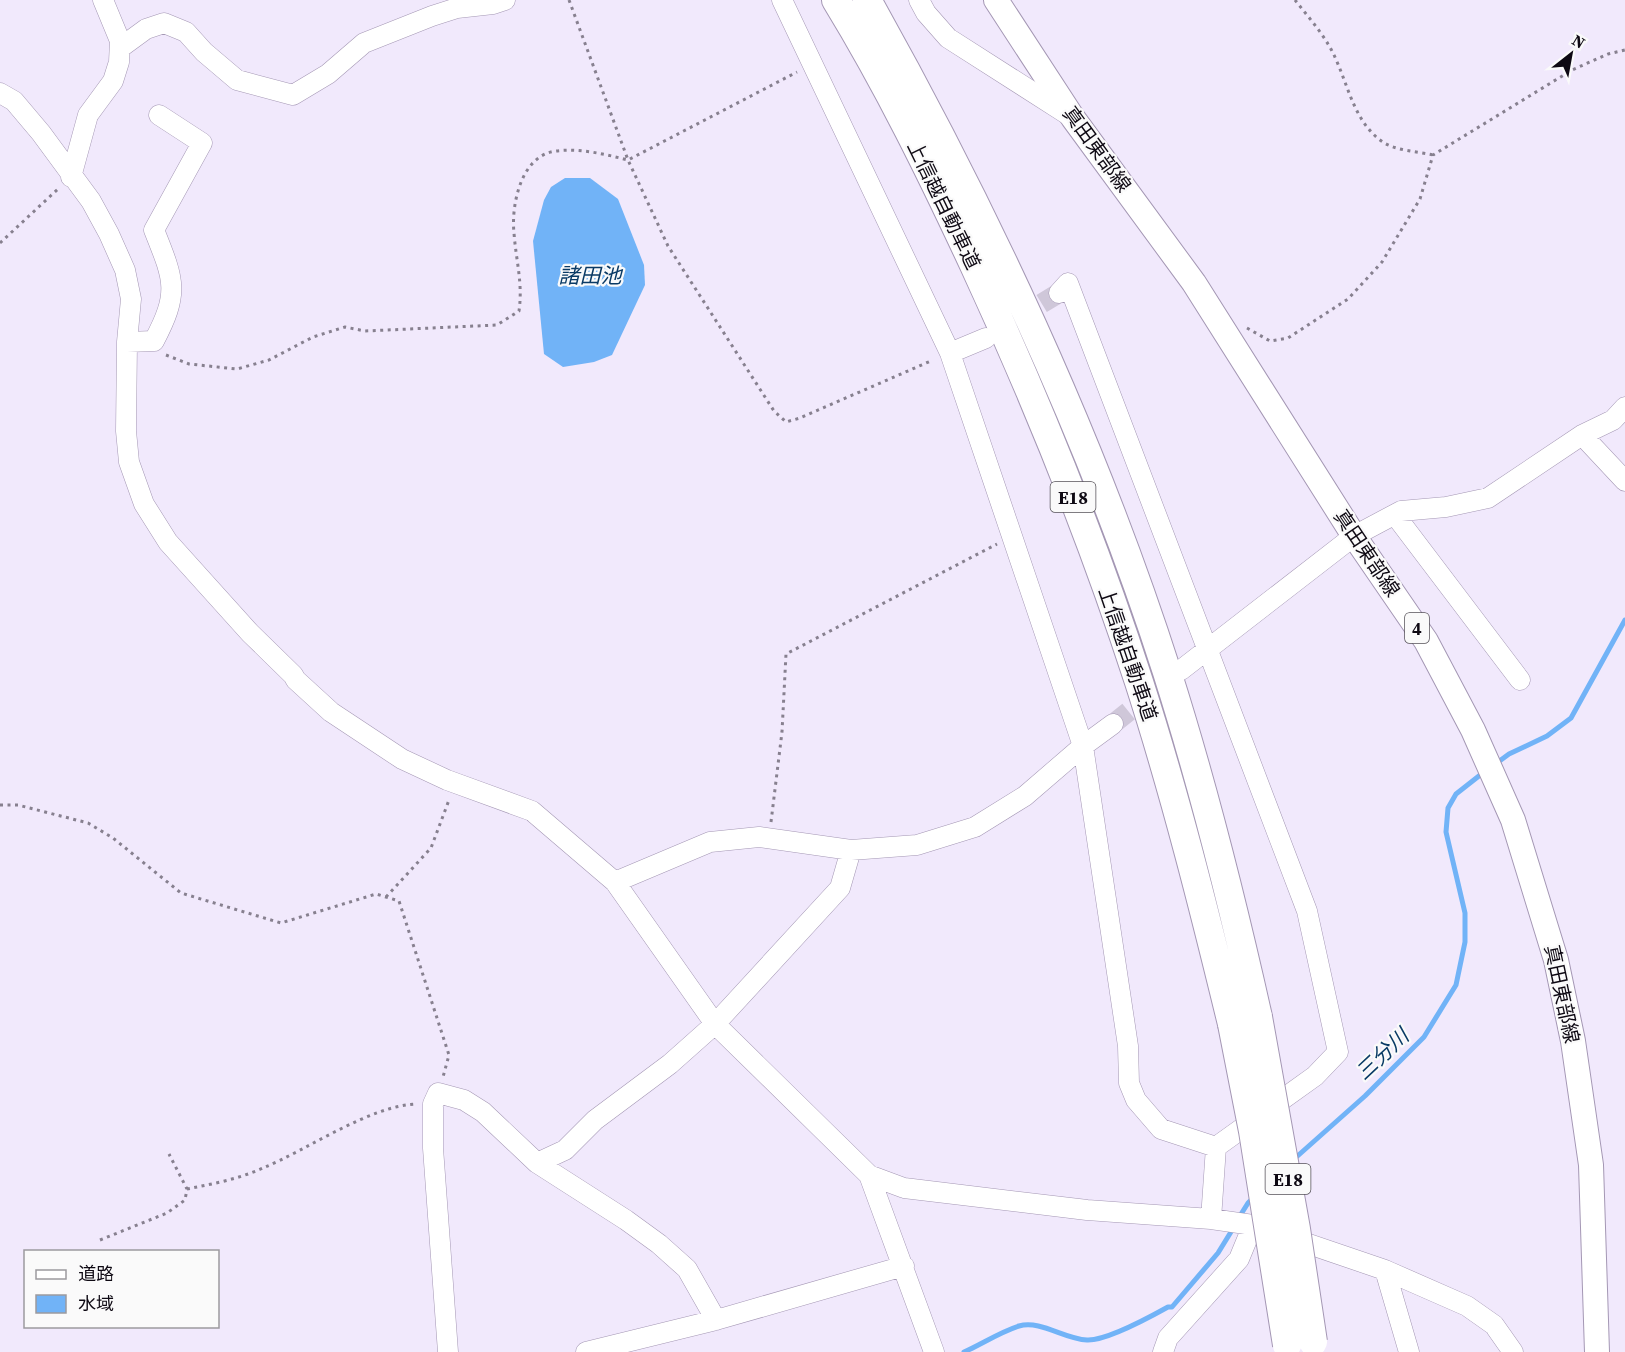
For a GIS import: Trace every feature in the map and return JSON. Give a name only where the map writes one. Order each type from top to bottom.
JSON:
[{"type":"highway","name":"上信越自動車道","points":[[836,0],[896,107],[1005,333],[1051,441],[1139,681],[1245,1020],[1305,1285],[1307,1347]]},
{"type":"highway","name":"上信越自動車道","points":[[867,0],[919,93],[1029,316],[1078,431],[1123,549],[1172,690],[1201,784],[1233,906],[1255,1142],[1307,1347]]},
{"type":"main road","name":"真田東部線","points":[[996,0],[1073,118],[1177,256],[1354,536],[1426,641],[1473,730],[1513,819],[1556,960],[1573,1041],[1591,1165],[1597,1352]]},
{"type":"street","points":[[71,177],[88,115],[113,81],[119,62],[120,41],[103,0]]},
{"type":"street","points":[[120,48],[146,28],[164,23],[186,32],[204,52],[237,80],[293,95],[328,74],[364,43],[457,8],[493,4],[505,0]]},
{"type":"street","points":[[782,0],[950,353],[1083,746],[1128,1046],[1129,1083],[1136,1100],[1161,1129],[1216,1147]]},
{"type":"street","points":[[919,0],[926,13],[948,38],[1073,118]]},
{"type":"street","points":[[0,93],[14,101],[42,134],[90,201],[109,234],[125,270],[131,299],[127,342],[126,431],[129,462],[144,504],[168,542],[250,633],[331,712],[402,759],[455,783],[532,811],[615,882],[715,1024],[869,1175],[904,1188],[1087,1210],[1211,1219],[1253,1225],[1385,1270],[1467,1306],[1494,1325],[1513,1352]]},
{"type":"street","points":[[127,342],[154,341],[168,314],[172,295],[167,263],[154,230],[202,143],[159,115]]},
{"type":"street","points":[[1059,293],[1068,283],[1307,911],[1338,1052],[1315,1076],[1216,1147]]},
{"type":"street","points":[[950,353],[986,338]]},
{"type":"street","points":[[1181,670],[1354,536],[1401,511],[1446,507],[1488,498],[1582,435],[1613,420],[1625,407]]},
{"type":"street","points":[[1582,435],[1625,482]]},
{"type":"street","points":[[1395,515],[1520,680]]},
{"type":"street","points":[[615,882],[710,842],[759,837],[850,850],[917,845],[975,827],[1024,796],[1113,724]]},
{"type":"street","points":[[537,1164],[565,1150],[595,1120],[670,1064],[715,1024],[840,888],[850,850]]},
{"type":"street","points":[[448,1352],[433,1148],[436,1099],[464,1100],[483,1112],[537,1164],[626,1220],[659,1244],[687,1269],[716,1320]]},
{"type":"street","points":[[1211,1219],[1216,1147]]},
{"type":"street","points":[[869,1175],[934,1352]]},
{"type":"street","points":[[1163,1352],[1168,1338],[1239,1259],[1253,1225]]},
{"type":"street","points":[[586,1352],[716,1320],[904,1266]]},
{"type":"street","points":[[1385,1270],[1409,1352]]},
{"type":"path","points":[[569,0],[628,160],[668,246],[774,411],[786,422],[800,418],[950,353]]},
{"type":"path","points":[[1295,0],[1328,45],[1355,109],[1368,129],[1382,142],[1433,155]]},
{"type":"path","points":[[1242,324],[1270,341],[1288,338],[1348,299],[1382,262],[1420,199],[1433,155],[1572,70],[1608,54],[1625,50]]},
{"type":"path","points":[[154,341],[164,354],[189,364],[237,369],[269,360],[313,337],[345,327],[365,331],[497,325],[519,311],[522,291],[514,231],[514,206],[519,185],[533,162],[553,151],[581,150],[628,160],[812,64]]},
{"type":"path","points":[[0,243],[71,177]]},
{"type":"path","points":[[769,839],[782,732],[786,654],[1012,537]]},
{"type":"path","points":[[386,897],[431,849],[455,783]]},
{"type":"path","points":[[0,805],[18,805],[88,823],[113,838],[181,893],[281,923],[376,894],[399,901],[449,1055],[436,1099],[375,1113],[262,1169],[226,1181],[187,1189]]},
{"type":"path","points":[[100,1240],[167,1213],[185,1200],[187,1189],[169,1154]]},
{"type":"water","name":"諸田池","points":[[565,178],[590,178],[618,199],[644,265],[645,285],[612,355],[594,362],[563,367],[544,354],[533,241],[544,200],[551,187]]},
{"type":"waterway","name":"三分川","points":[[1494,765],[1509,754],[1547,736],[1571,718],[1625,620]]},
{"type":"waterway","name":"三分川","points":[[1293,1160],[1365,1096],[1424,1037],[1456,985],[1465,942],[1465,913],[1446,832],[1448,808],[1456,794],[1484,772]]},
{"type":"waterway","name":"三分川","points":[[1238,1219],[1253,1198]]},
{"type":"waterway","name":"三分川","points":[[964,1352],[1019,1326],[1036,1326],[1087,1340],[1106,1337],[1128,1328],[1172,1307],[1218,1253],[1234,1227]]},
{"type":"tunnel","points":[[1016,319],[1059,293]]},
{"type":"tunnel","points":[[1113,724],[1153,692]]}]
